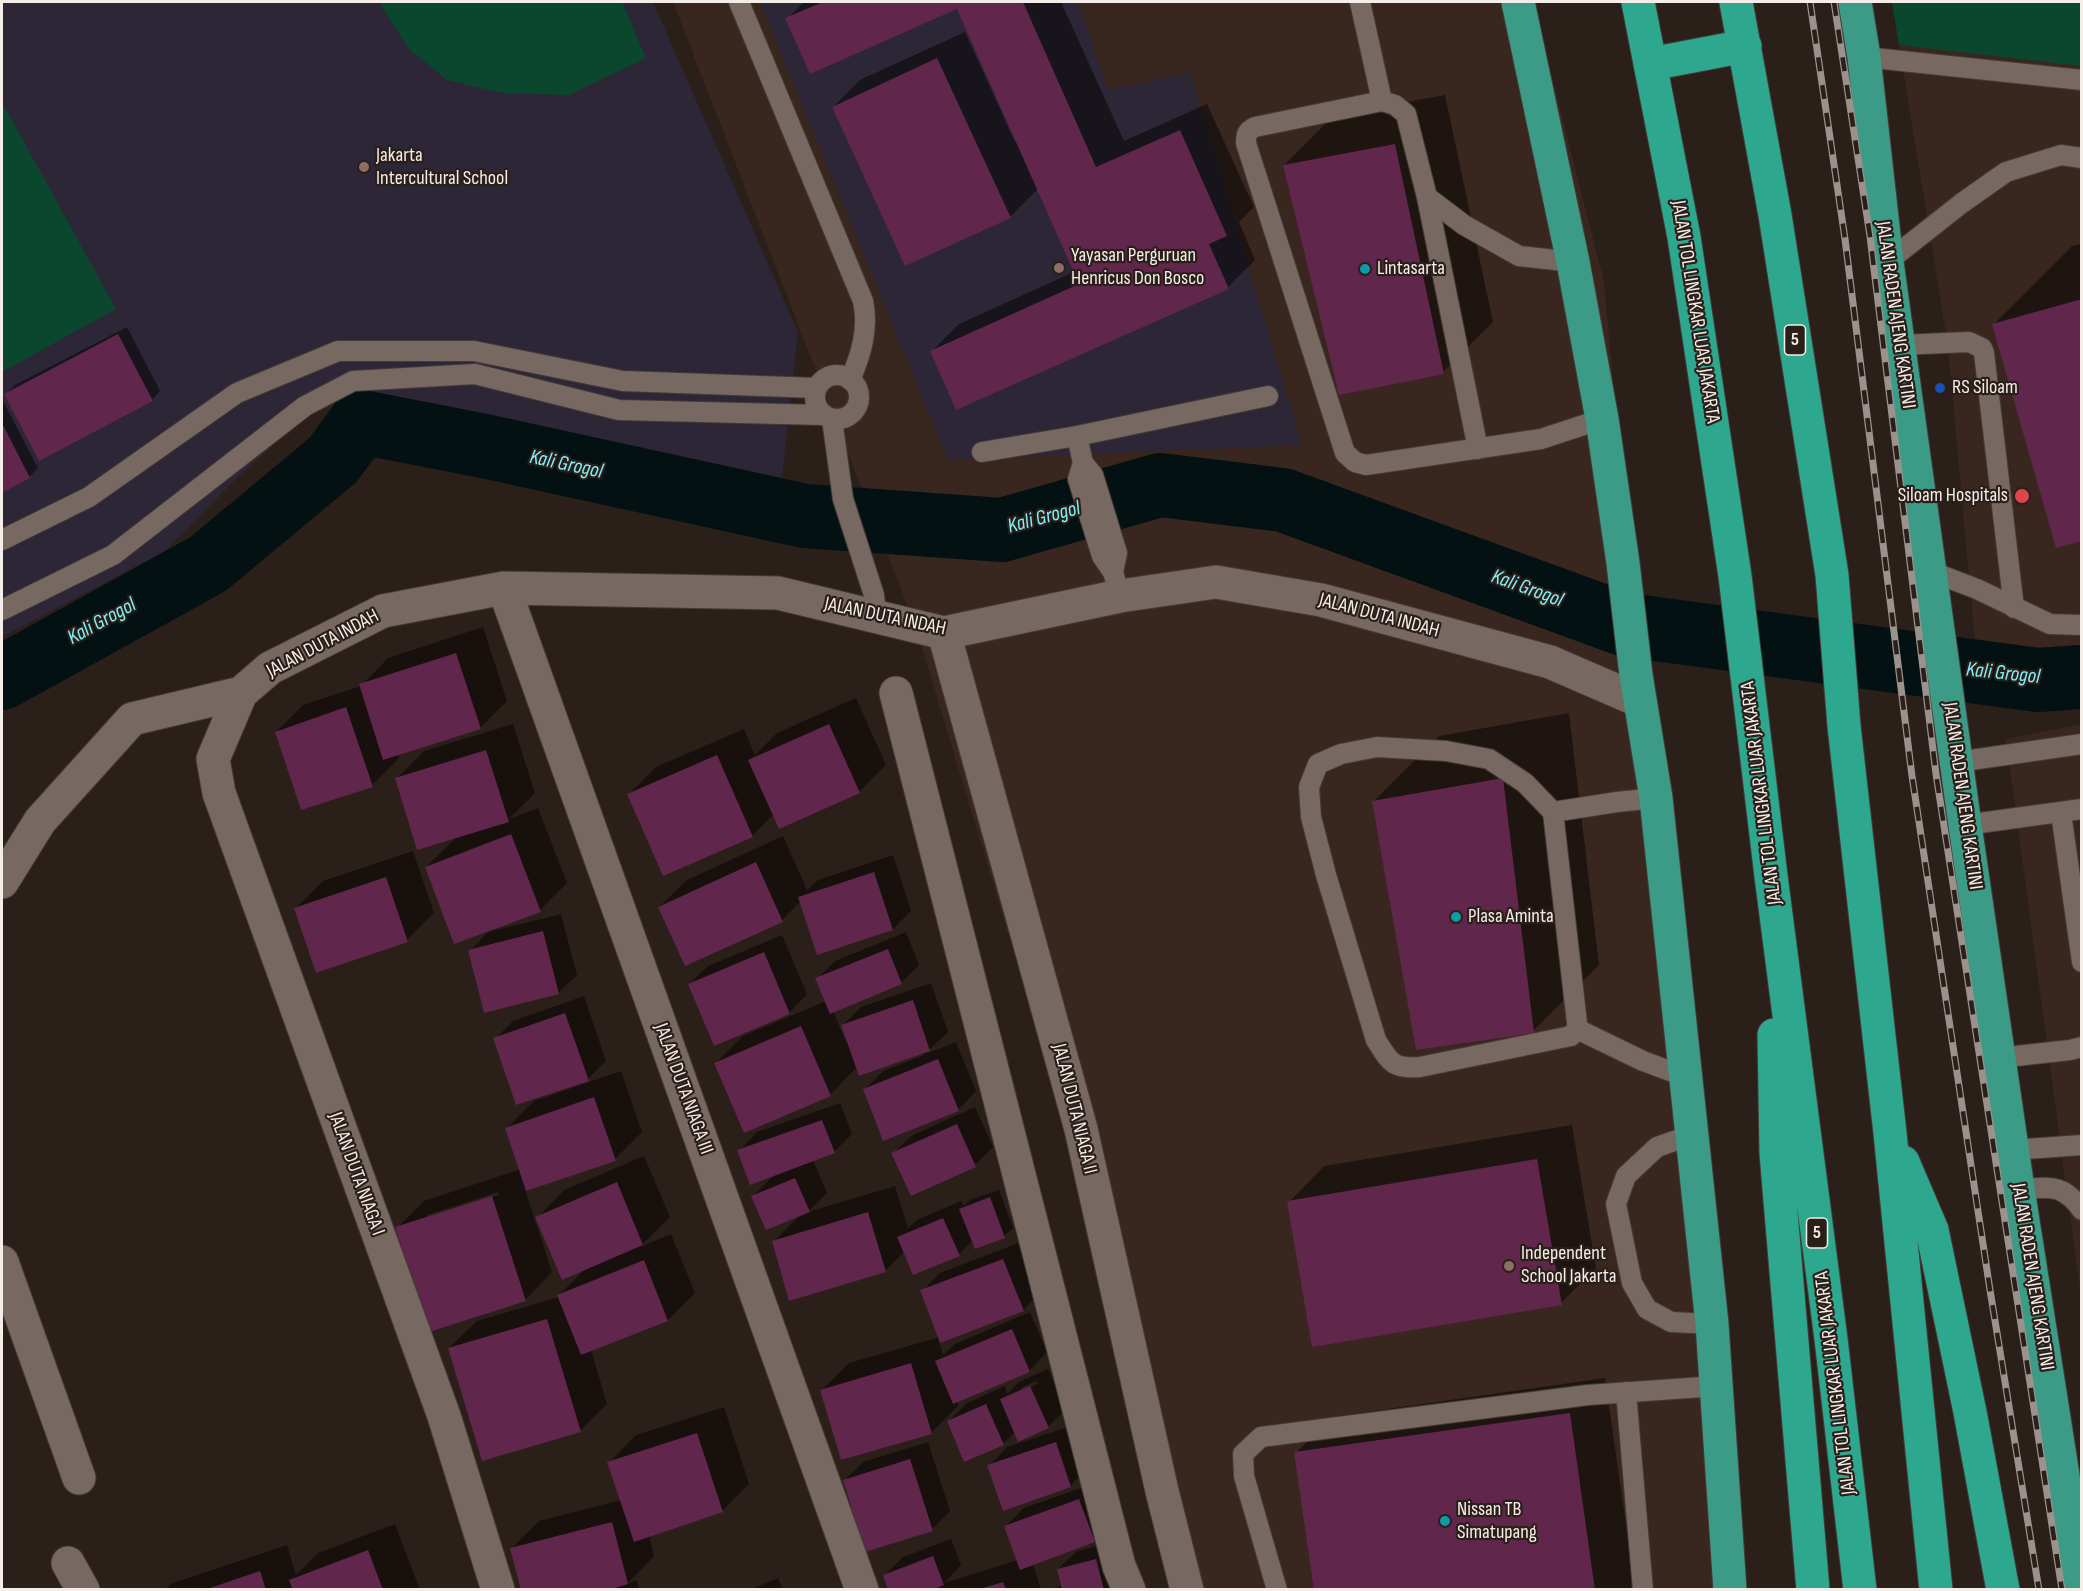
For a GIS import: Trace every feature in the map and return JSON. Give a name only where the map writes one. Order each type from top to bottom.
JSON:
[{"type":"highway","points":[[1518,2],[1602,420],[1638,688],[1656,798],[1712,1324],[1730,1590]]},
{"type":"highway","name":"JALAN TOL LINGKAR LUAR JAKARTA","points":[[1638,2],[1684,237],[1736,576],[1860,1590]]},
{"type":"highway","name":"5","points":[[1736,2],[1775,215],[1832,575],[1844,726],[1890,1133],[1936,1590]]},
{"type":"highway","name":"JALAN RADEN AJENG KARTINI","points":[[1855,2],[1864,57],[1887,262],[1998,1058],[2018,1189],[2074,1501],[2081,1590]]},
{"type":"highway","points":[[1651,64],[1745,46]]},
{"type":"highway","points":[[1772,876],[1776,1153],[1813,1590]]},
{"type":"highway","points":[[1890,1133],[1932,1230],[1970,1412],[2003,1590]]},
{"type":"street","name":"JALAN DUTA INDAH","points":[[213,759],[241,693],[270,668],[383,611],[504,588],[778,593],[875,606],[944,633],[1113,569],[1216,582],[1321,600],[1638,688]]},
{"type":"street","name":"JALAN DUTA NIAGA III","points":[[504,588],[862,1590]]},
{"type":"street","name":"JALAN DUTA NIAGA II","points":[[944,633],[1081,1129],[1162,1491],[1187,1590]]},
{"type":"street","points":[[2,882],[40,821],[132,719],[241,693]]},
{"type":"street","points":[[896,693],[1119,1566],[1129,1590]]},
{"type":"street","name":"JALAN DUTA NIAGA I","points":[[213,759],[219,793],[444,1416],[498,1590]]},
{"type":"street","points":[[2,1262],[79,1478]]},
{"type":"lane","points":[[739,2],[863,301],[866,328],[859,358],[850,380]]},
{"type":"lane","points":[[1360,2],[1382,101]]},
{"type":"lane","points":[[1864,57],[2082,80]]},
{"type":"lane","points":[[1478,449],[1427,197],[1406,114],[1395,105],[1382,101],[1249,130],[1246,143],[1344,453],[1355,462],[1366,465],[1478,449],[1541,440],[1602,420]]},
{"type":"lane","points":[[1887,262],[1962,203],[2006,172],[2061,155],[2082,158]]},
{"type":"lane","points":[[1427,197],[1464,225],[1519,256],[1572,262]]},
{"type":"lane","points":[[1899,345],[1969,342],[1982,348],[2014,608]]},
{"type":"lane","points":[[2,540],[89,497],[237,393],[338,351],[474,351],[623,381],[816,388]]},
{"type":"lane","points":[[2,610],[113,555],[305,406],[353,381],[475,374],[619,410],[828,417],[842,419],[851,415],[859,397],[857,387],[850,380],[841,375],[831,375],[822,380],[816,388],[815,398],[817,407],[828,417],[843,499],[875,606]]},
{"type":"lane","points":[[982,452],[1077,436],[1268,396]]},
{"type":"lane","points":[[1077,436],[1085,473],[1113,569]]},
{"type":"lane","points":[[1930,571],[1977,589],[2050,624],[2082,625]]},
{"type":"lane","points":[[1956,752],[2082,744]]},
{"type":"lane","points":[[1377,747],[1446,751],[1489,759],[1525,783],[1553,812],[1577,1029],[1568,1037],[1420,1067],[1403,1068],[1389,1060],[1376,1040],[1311,817],[1309,787],[1318,764],[1341,754],[1377,747]]},
{"type":"lane","points":[[1553,812],[1656,798]]},
{"type":"lane","points":[[1965,825],[2082,809]]},
{"type":"lane","points":[[2061,813],[2082,962]]},
{"type":"lane","points":[[1577,1029],[1643,1061],[1686,1077]]},
{"type":"lane","points":[[1998,1058],[2082,1047]]},
{"type":"lane","points":[[1691,1135],[1657,1147],[1626,1176],[1616,1204],[1632,1284],[1647,1309],[1671,1322],[1712,1324]]},
{"type":"lane","points":[[2012,1149],[2082,1145]]},
{"type":"lane","points":[[2018,1189],[2058,1188],[2073,1198],[2082,1210]]},
{"type":"lane","points":[[1277,1590],[1244,1476],[1243,1454],[1261,1437],[1588,1395],[1717,1386]]},
{"type":"lane","points":[[1626,1392],[1643,1590]]},
{"type":"shaded area","name":"Jakarta Intercultural School","points":[[2,2],[653,2],[798,332],[782,478],[428,402],[321,401],[234,481],[165,551],[2,637]]},
{"type":"shaded area","points":[[673,2],[1533,2],[1604,282],[1724,1589],[1200,1589],[1176,1488],[916,628]]},
{"type":"shaded area","name":"Yayasan Perguruan Henricus Don Bosco","points":[[760,2],[1078,2],[1108,90],[1190,72],[1302,445],[948,460]]},
{"type":"shaded area","points":[[1892,2],[2081,2],[2081,645],[1976,652],[1948,346]]},
{"type":"shaded area","points":[[2081,724],[2081,1296],[2006,739]]},
{"type":"green space","points":[[379,2],[622,2],[646,58],[569,95],[502,93],[447,80],[408,48]]},
{"type":"green space","points":[[1892,2],[2081,2],[2081,66],[1899,45]]},
{"type":"green space","points":[[2,102],[116,309],[2,372]]},
{"type":"building","name":"Yayasan Perguruan Henricus Don Bosco","points":[[823,2],[1023,2],[1096,167],[1180,130],[1227,236],[1209,244],[1229,289],[956,410],[930,351],[1079,284],[957,9],[810,74],[785,18]]},
{"type":"building","points":[[937,58],[1011,218],[905,266],[832,107]]},
{"type":"building","name":"Lintasarta","points":[[1395,144],[1444,374],[1339,395],[1283,165]]},
{"type":"building","points":[[2082,299],[2082,541],[2056,548],[1992,324]]},
{"type":"building","points":[[118,334],[153,401],[39,461],[4,394]]},
{"type":"building","points":[[2,423],[30,478],[2,493]]},
{"type":"building","points":[[456,653],[481,729],[383,760],[359,684]]},
{"type":"building","points":[[346,707],[373,787],[301,810],[275,732]]},
{"type":"building","points":[[829,724],[860,793],[779,829],[748,760]]},
{"type":"building","points":[[486,750],[509,822],[417,850],[395,778]]},
{"type":"building","points":[[717,755],[753,837],[663,876],[627,794]]},
{"type":"building","name":"Plasa Aminta","points":[[1503,778],[1534,1033],[1416,1050],[1372,801]]},
{"type":"building","points":[[511,834],[541,912],[454,944],[425,867]]},
{"type":"building","points":[[756,862],[783,922],[685,966],[658,907]]},
{"type":"building","points":[[874,872],[893,930],[817,955],[798,897]]},
{"type":"building","points":[[386,877],[408,942],[316,973],[294,908]]},
{"type":"building","points":[[543,931],[559,994],[484,1013],[468,950]]},
{"type":"building","points":[[888,949],[902,984],[830,1014],[815,978]]},
{"type":"building","points":[[764,952],[790,1014],[714,1046],[688,984]]},
{"type":"building","points":[[913,1000],[930,1051],[859,1076],[841,1025]]},
{"type":"building","points":[[565,1013],[589,1081],[516,1105],[493,1038]]},
{"type":"building","points":[[801,1026],[831,1096],[744,1133],[714,1063]]},
{"type":"building","points":[[938,1059],[959,1111],[883,1141],[863,1089]]},
{"type":"building","points":[[594,1097],[616,1161],[526,1191],[505,1128]]},
{"type":"building","points":[[822,1120],[835,1153],[750,1185],[737,1150]]},
{"type":"building","points":[[957,1124],[976,1167],[911,1196],[891,1153]]},
{"type":"building","points":[[1537,1159],[1562,1305],[1312,1347],[1287,1201]]},
{"type":"building","points":[[795,1178],[810,1212],[766,1230],[751,1196]]},
{"type":"building","points":[[617,1182],[643,1245],[562,1280],[535,1217]]},
{"type":"building","points":[[492,1196],[526,1301],[429,1332],[395,1227]]},
{"type":"building","points":[[990,1197],[1005,1238],[975,1249],[959,1209]]},
{"type":"building","points":[[868,1212],[886,1272],[789,1301],[772,1241]]},
{"type":"building","points":[[943,1218],[960,1256],[913,1275],[897,1237]]},
{"type":"building","points":[[1003,1259],[1024,1311],[940,1343],[920,1290]]},
{"type":"building","points":[[644,1260],[668,1321],[581,1355],[557,1295]]},
{"type":"building","points":[[547,1319],[581,1432],[482,1461],[448,1348]]},
{"type":"building","points":[[1012,1329],[1030,1372],[953,1404],[935,1361]]},
{"type":"building","points":[[911,1363],[932,1434],[841,1460],[820,1390]]},
{"type":"building","points":[[1030,1386],[1049,1428],[1018,1442],[1000,1399]]},
{"type":"building","points":[[986,1404],[1004,1445],[964,1462],[947,1421]]},
{"type":"building","name":"Nissan TB Simatupang","points":[[1570,1413],[1595,1590],[1314,1590],[1294,1452]]},
{"type":"building","points":[[697,1433],[723,1512],[634,1542],[607,1462]]},
{"type":"building","points":[[1056,1442],[1071,1487],[1003,1511],[987,1465]]},
{"type":"building","points":[[910,1459],[933,1531],[865,1552],[843,1480]]},
{"type":"building","points":[[1079,1499],[1095,1542],[1020,1570],[1004,1526]]},
{"type":"building","points":[[612,1522],[628,1584],[608,1590],[521,1590],[510,1548]]},
{"type":"building","points":[[368,1550],[383,1590],[293,1590],[289,1580]]},
{"type":"building","points":[[933,1556],[944,1585],[932,1590],[888,1590],[883,1575]]},
{"type":"building","points":[[1096,1559],[1104,1590],[1062,1590],[1057,1569]]},
{"type":"building","points":[[260,1571],[266,1590],[207,1590],[207,1589]]},
{"type":"building","points":[[1003,1582],[1006,1590],[980,1590],[980,1589]]},
{"type":"waterway","name":"Kali Grogol","points":[[2,678],[208,564],[333,460],[361,422],[484,446],[805,516],[1002,530],[1160,485],[1283,500],[1626,625],[2038,680],[2082,677]]},
{"type":"railway","points":[[1810,2],[1845,239],[1912,776],[1990,1290],[2039,1590]]},
{"type":"railway","points":[[1834,2],[1870,236],[1936,774],[2062,1590]]},
{"type":"place","name":"Jakarta Intercultural School","points":[[364,167]]},
{"type":"place","name":"Yayasan Perguruan Henricus Don Bosco","points":[[1059,268]]},
{"type":"place","name":"Lintasarta","points":[[1365,269]]},
{"type":"place","name":"RS Siloam","points":[[1940,388]]},
{"type":"place","name":"Siloam Hospitals","points":[[2022,496]]},
{"type":"place","name":"Plasa Aminta","points":[[1456,917]]},
{"type":"place","name":"Independent School Jakarta","points":[[1509,1266]]},
{"type":"place","name":"Nissan TB Simatupang","points":[[1445,1521]]}]
